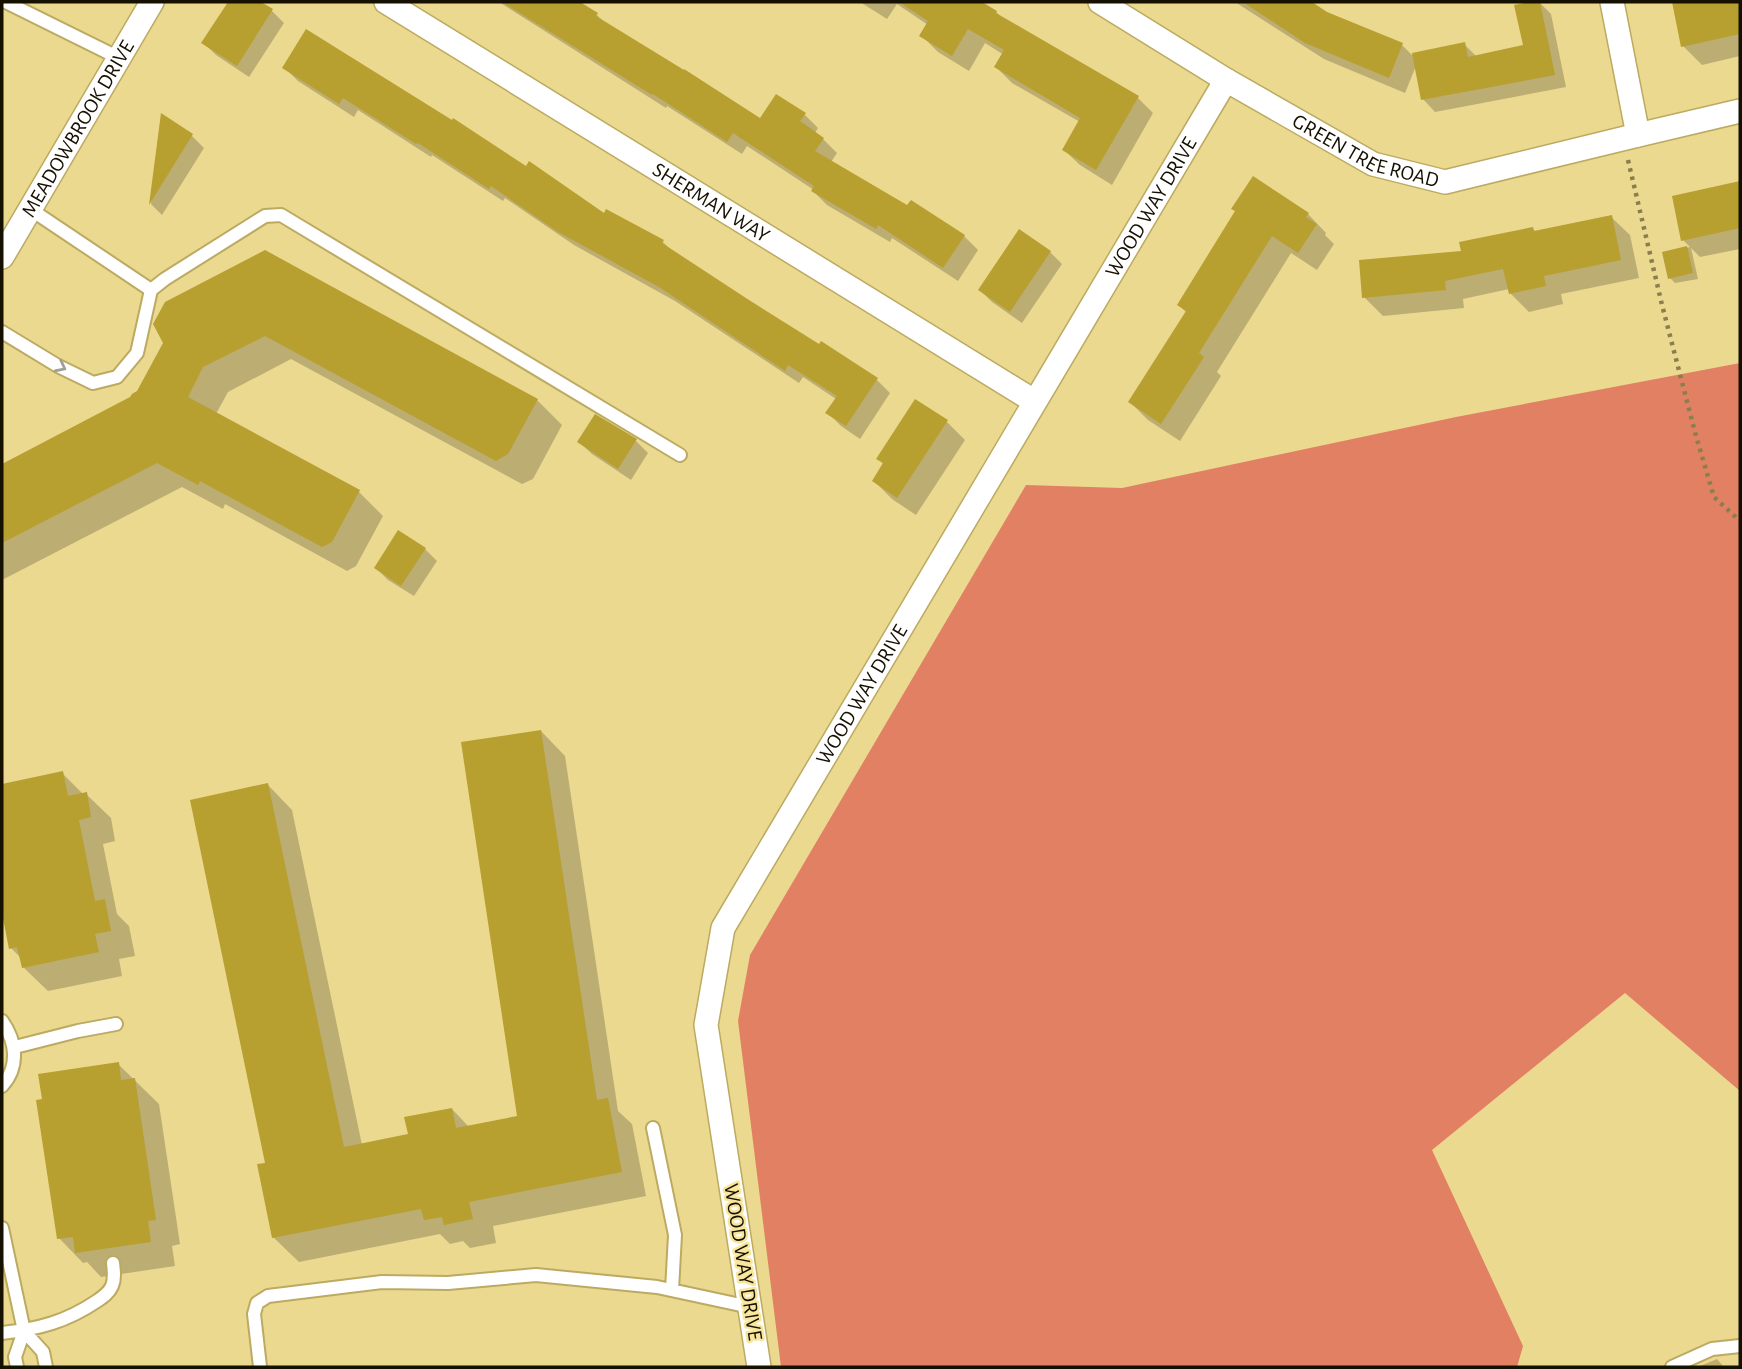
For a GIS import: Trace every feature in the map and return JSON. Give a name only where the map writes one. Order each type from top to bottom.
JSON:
[{"type":"street","name":"MEADOWBROOK DRIVE","points":[[2,257],[152,2]]},
{"type":"street","name":"SHERMAN WAY","points":[[386,2],[1034,401]]},
{"type":"street","name":"GREEN TREE ROAD","points":[[1100,2],[1226,80],[1373,164],[1445,182],[1740,111]]},
{"type":"street","points":[[1612,2],[1631,137]]},
{"type":"street","name":"WOOD WAY DRIVE","points":[[759,1367],[706,1025],[723,928],[1226,80]]},
{"type":"lane","points":[[6,2],[119,58]]},
{"type":"lane","points":[[30,209],[151,290]]},
{"type":"lane","points":[[2,332],[58,366],[93,383],[117,377],[137,353],[151,290],[265,216],[281,215],[680,455]]},
{"type":"lane","points":[[2,1021],[15,1047],[13,1066],[2,1086]]},
{"type":"lane","points":[[15,1047],[116,1024]]},
{"type":"lane","points":[[653,1128],[675,1235],[672,1290]]},
{"type":"lane","points":[[2,1228],[24,1331],[43,1352],[46,1367]]},
{"type":"lane","points":[[2,1333],[56,1323],[84,1310],[106,1295],[113,1285],[113,1263]]},
{"type":"lane","points":[[260,1367],[254,1314],[257,1303],[268,1296],[382,1282],[449,1283],[536,1275],[657,1287],[750,1307]]},
{"type":"lane","points":[[17,1367],[15,1357],[24,1331]]},
{"type":"lane","points":[[1672,1367],[1712,1349],[1740,1346]]},
{"type":"path","points":[[1631,137],[1666,318],[1696,436],[1714,497],[1740,521]]},
{"type":"shaded area","points":[[1740,363],[1740,1091],[1625,993],[1432,1150],[1523,1346],[1517,1367],[781,1367],[738,1021],[750,955],[1026,485],[1122,488],[1456,417]]},
{"type":"building","points":[[228,2],[261,2],[273,9],[237,66],[201,43]]},
{"type":"building","points":[[502,2],[580,2],[598,13],[596,16],[760,118],[776,94],[806,113],[800,121],[824,138],[815,151],[907,205],[911,200],[965,235],[943,268],[878,225],[876,229],[811,191],[814,186],[733,133],[727,142]]},
{"type":"building","points":[[899,2],[982,2],[997,11],[996,13],[1139,96],[1096,170],[1062,150],[1080,118],[994,67],[1004,50],[968,29],[952,56],[919,36],[928,21]]},
{"type":"building","points":[[1243,2],[1312,2],[1327,12],[1403,43],[1389,78],[1305,43]]},
{"type":"building","points":[[1540,2],[1555,75],[1421,100],[1412,53],[1465,42],[1468,57],[1523,45],[1514,5]]},
{"type":"building","points":[[1672,2],[1740,2],[1740,34],[1681,47]]},
{"type":"building","points":[[306,29],[452,120],[453,118],[526,166],[529,161],[604,213],[606,209],[664,240],[662,243],[749,300],[819,344],[821,341],[878,378],[846,426],[825,413],[837,396],[788,365],[785,371],[659,287],[558,232],[491,186],[489,189],[343,98],[339,104],[282,68]]},
{"type":"building","points":[[161,113],[193,134],[149,205]]},
{"type":"building","points":[[1253,176],[1309,213],[1306,217],[1317,224],[1298,253],[1272,236],[1199,353],[1204,357],[1161,424],[1128,402],[1186,311],[1177,305],[1235,211],[1231,209]]},
{"type":"building","points":[[1740,181],[1740,228],[1681,241],[1672,196]]},
{"type":"building","points":[[1612,215],[1621,260],[1544,276],[1546,286],[1509,294],[1503,269],[1445,281],[1446,290],[1362,298],[1359,260],[1461,251],[1459,242],[1533,227],[1534,231]]},
{"type":"building","points":[[1019,229],[1051,251],[1010,312],[978,290]]},
{"type":"building","points":[[1687,246],[1693,273],[1668,279],[1662,252]]},
{"type":"building","points":[[265,250],[538,399],[508,454],[496,461],[265,336],[203,367],[188,397],[360,490],[332,542],[322,547],[200,481],[198,485],[157,463],[2,543],[2,464],[130,397],[137,391],[163,343],[153,324],[165,302]]},
{"type":"building","points":[[915,399],[948,420],[897,498],[872,481],[883,463],[876,459]]},
{"type":"building","points":[[595,414],[637,439],[618,469],[577,442]]},
{"type":"building","points":[[398,530],[426,548],[401,586],[374,568]]},
{"type":"building","points":[[541,730],[597,1100],[608,1098],[622,1172],[469,1202],[473,1219],[444,1225],[442,1217],[424,1220],[421,1209],[272,1238],[257,1164],[265,1163],[190,800],[268,783],[344,1147],[408,1134],[404,1117],[452,1108],[456,1128],[517,1116],[461,742]]},
{"type":"building","points":[[63,771],[68,796],[87,792],[91,817],[79,820],[95,901],[105,899],[111,931],[95,934],[99,952],[22,968],[17,947],[9,949],[2,913],[2,784]]},
{"type":"building","points":[[119,1062],[121,1080],[135,1078],[156,1220],[148,1221],[151,1242],[75,1253],[73,1237],[57,1239],[36,1100],[42,1099],[38,1074]]}]
